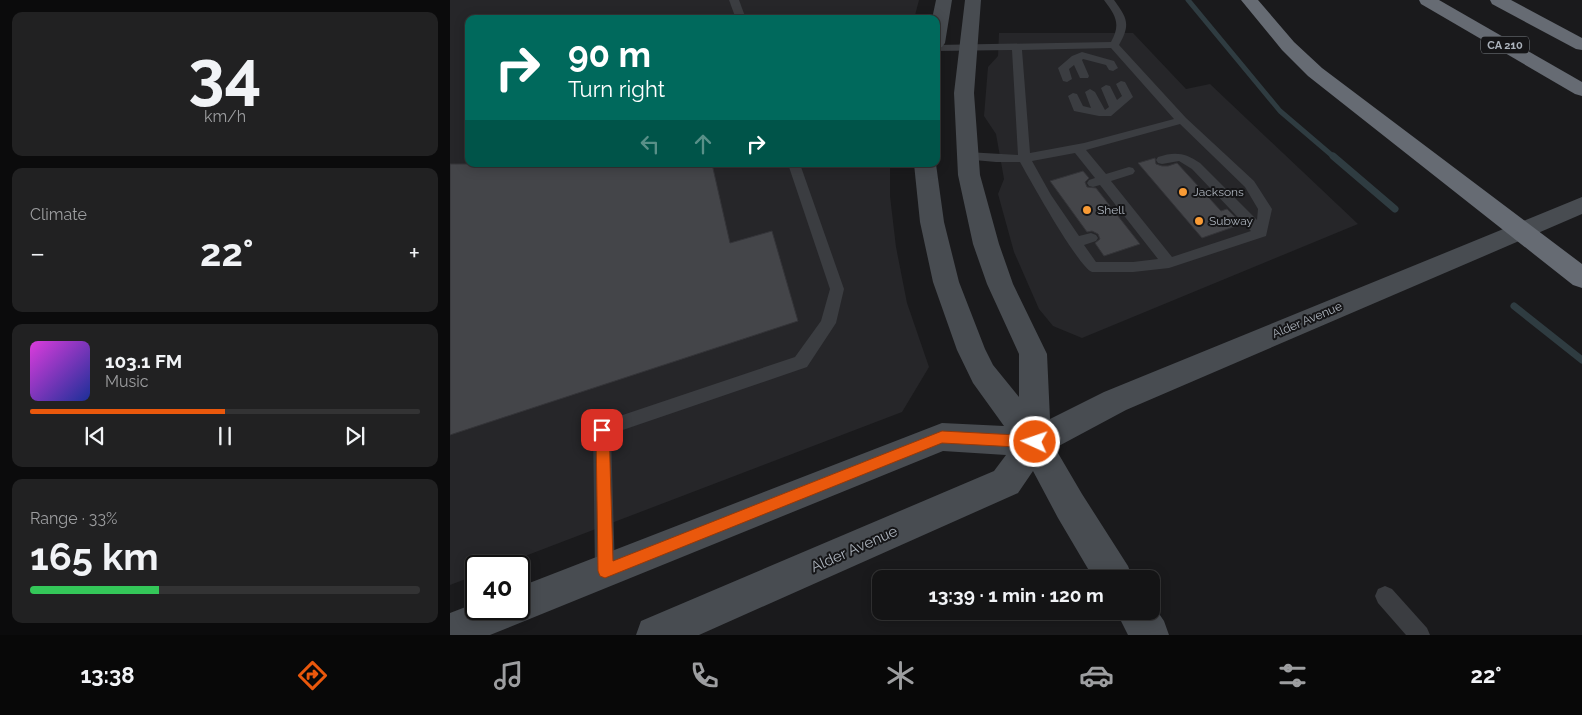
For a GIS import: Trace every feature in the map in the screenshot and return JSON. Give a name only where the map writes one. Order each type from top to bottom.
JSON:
[{"type":"highway","points":[[1249,0],[1288,46],[1315,72],[1582,278]]},
{"type":"highway","name":"CA 210","points":[[1427,0],[1582,90]]},
{"type":"highway","name":"CA 210","points":[[1498,0],[1582,45]]},
{"type":"street","points":[[940,22],[944,0]]},
{"type":"street","points":[[973,0],[964,93],[967,156],[976,206],[986,244],[1000,284],[1033,354],[1035,442]]},
{"type":"street","points":[[925,167],[932,222],[946,282],[971,350],[982,374],[1035,442],[1070,506],[1109,570]]},
{"type":"street","name":"Alder Avenue","points":[[655,635],[1006,482],[1035,442],[1115,401],[1582,205]]},
{"type":"street","points":[[530,601],[942,437],[1035,442]]},
{"type":"street","points":[[450,632],[481,620]]},
{"type":"street","points":[[1141,620],[1150,635]]},
{"type":"lane","points":[[734,0],[740,15]]},
{"type":"lane","points":[[1067,79],[1063,68],[1079,53],[1114,45],[1122,31],[1119,14],[1109,0]]},
{"type":"lane","points":[[1114,45],[1182,120],[1250,184],[1265,210],[1261,233]]},
{"type":"lane","points":[[1017,46],[1024,158],[1053,195],[1063,222],[1092,267],[1126,268],[1169,262],[1261,233]]},
{"type":"lane","points":[[940,48],[1017,46],[1079,53],[1110,63],[1113,68]]},
{"type":"lane","points":[[1079,53],[1084,76]]},
{"type":"lane","points":[[1092,58],[1099,72]]},
{"type":"lane","points":[[967,156],[1024,158],[1078,148],[1112,120],[1128,97],[1121,84]]},
{"type":"lane","points":[[1106,88],[1112,120]]},
{"type":"lane","points":[[1090,92],[1112,120]]},
{"type":"lane","points":[[1073,96],[1078,109],[1112,120],[1182,120]]},
{"type":"lane","points":[[1078,148],[1098,181],[1116,205],[1169,262]]},
{"type":"lane","points":[[1162,160],[1174,156],[1185,158],[1196,166],[1261,233]]},
{"type":"lane","points":[[605,571],[602,430],[801,362],[828,323],[837,289],[795,167]]},
{"type":"lane","points":[[1098,181],[1129,171]]},
{"type":"lane","points":[[1063,222],[1077,218]]},
{"type":"lane","points":[[1075,242],[1091,238]]},
{"type":"lane","points":[[1385,596],[1420,635]]},
{"type":"shaded area","points":[[450,0],[919,0],[915,15],[465,15],[465,167],[890,167],[890,196],[896,247],[907,303],[929,367],[902,412],[528,555],[465,555],[465,579],[450,585]]},
{"type":"shaded area","points":[[999,33],[1133,33],[1186,89],[1210,84],[1358,224],[1082,338],[1053,326],[1039,309],[1014,252],[998,194],[1004,179],[996,134],[984,116],[988,67],[998,56]]},
{"type":"building","name":"Jacksons","points":[[1155,158],[1156,164],[1162,166],[1177,163],[1221,211],[1227,209],[1242,224],[1202,238],[1138,163]]},
{"type":"building","points":[[450,164],[465,164],[465,167],[713,167],[730,243],[772,231],[798,321],[450,435]]},
{"type":"building","points":[[1083,171],[1089,178],[1085,182],[1087,187],[1096,188],[1140,244],[1104,256],[1095,243],[1100,239],[1098,234],[1092,231],[1087,232],[1050,181]]},
{"type":"waterway","points":[[1188,0],[1280,111],[1335,158]]},
{"type":"waterway","points":[[1333,156],[1395,209]]},
{"type":"waterway","points":[[1514,306],[1582,360]]},
{"type":"place","name":"Jacksons","points":[[1183,192]]},
{"type":"place","name":"Shell","points":[[1087,210]]},
{"type":"place","name":"Subway","points":[[1199,221]]},
{"type":"route","points":[[602,430],[605,571],[942,437],[1035,442]]}]
